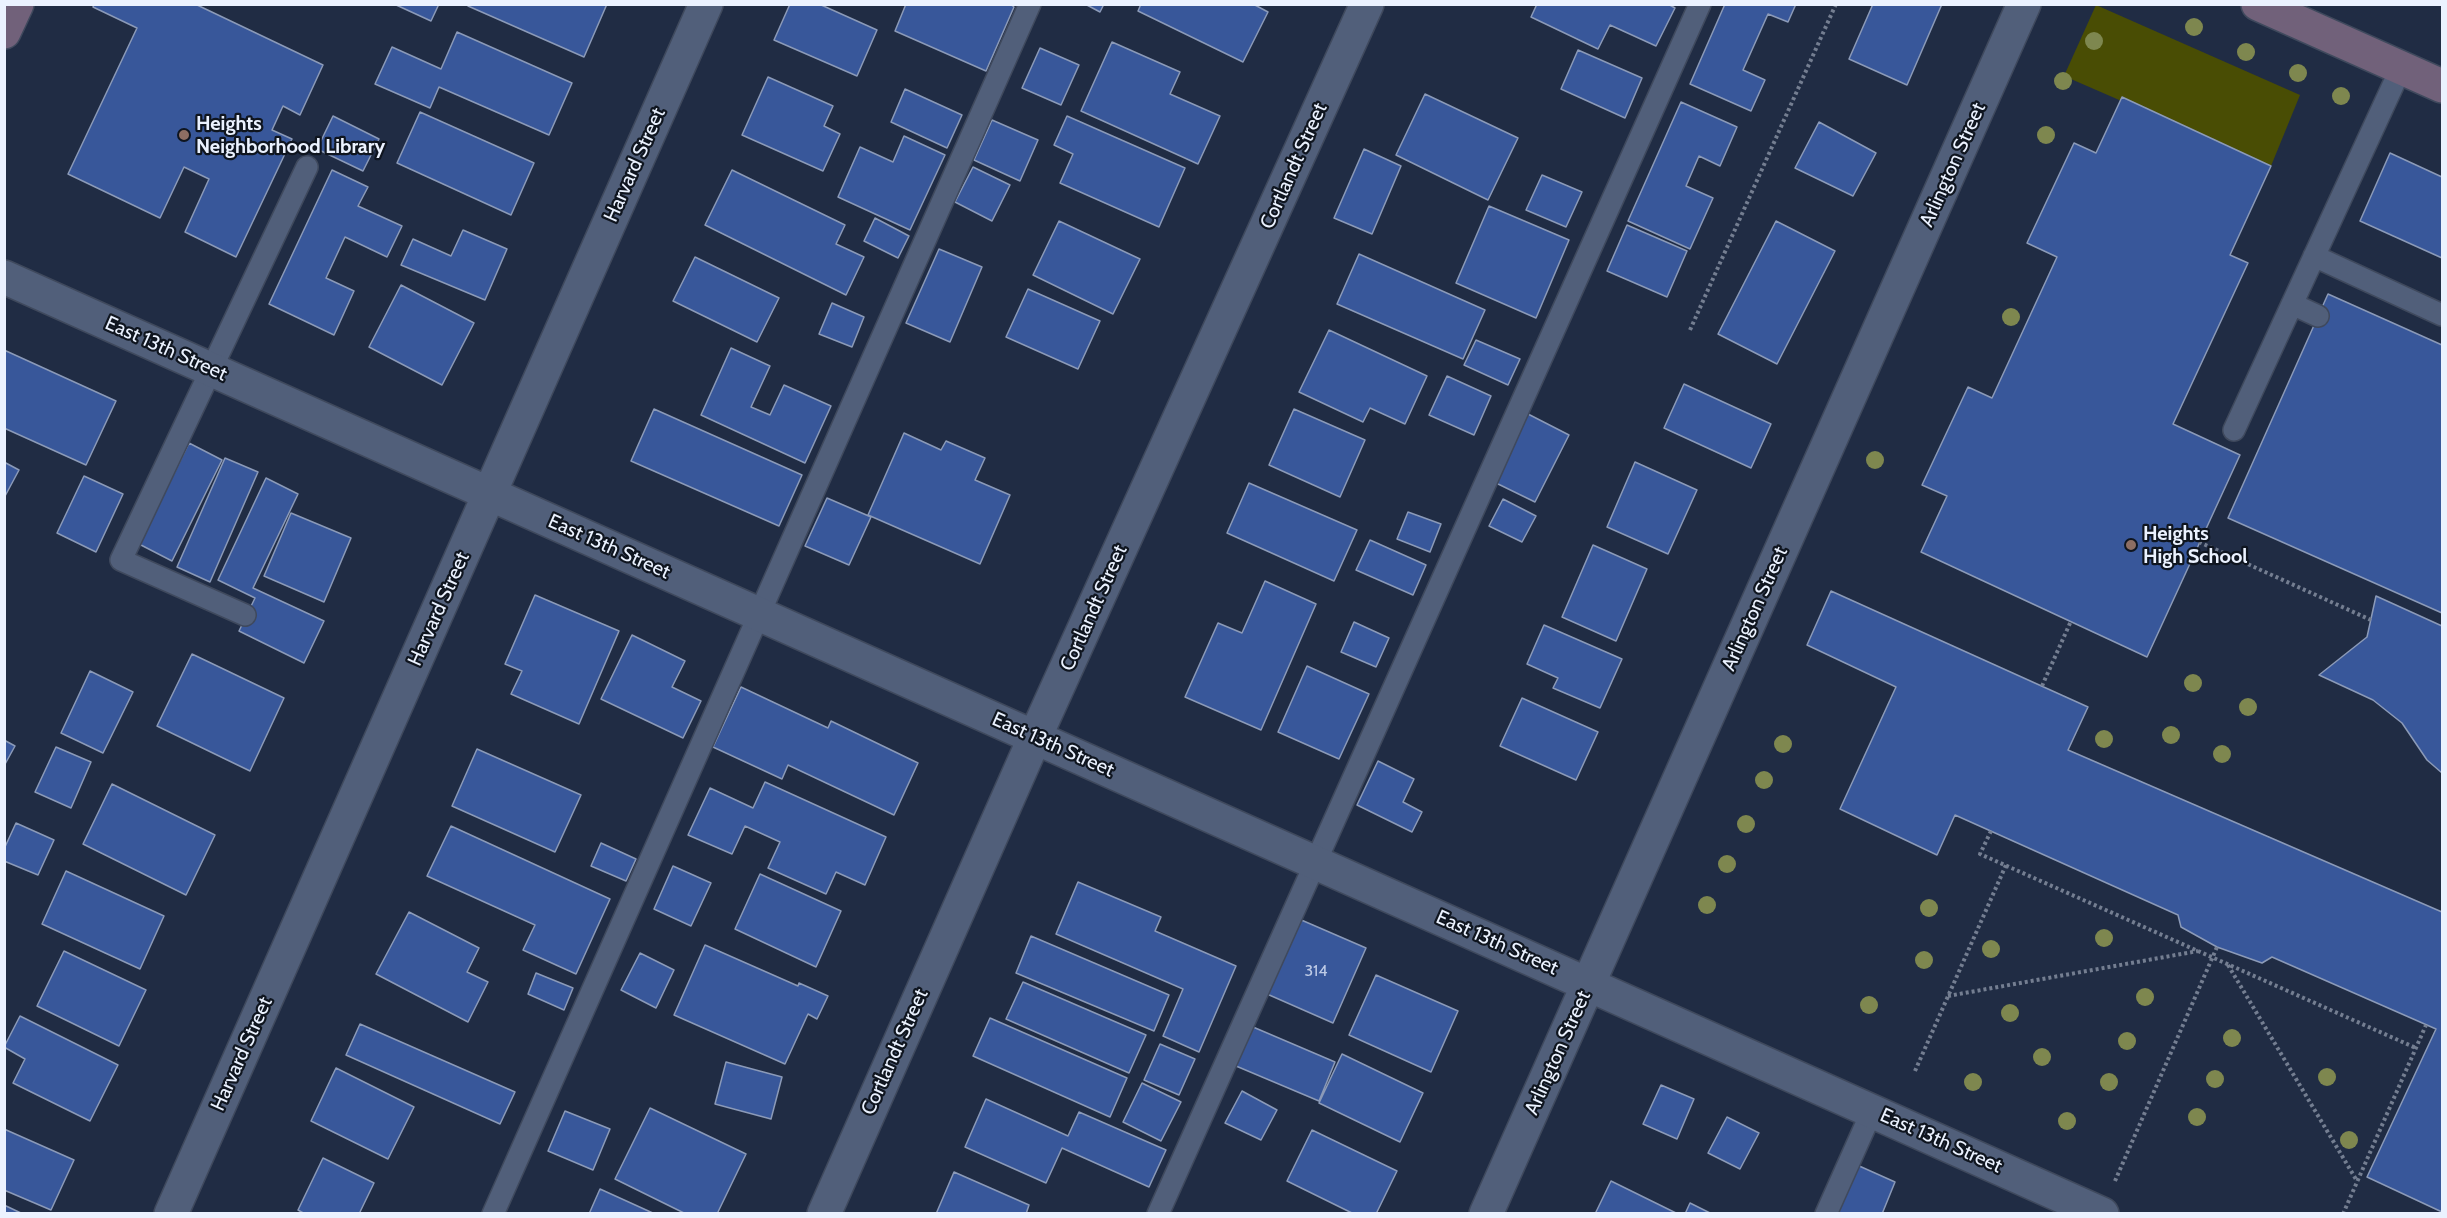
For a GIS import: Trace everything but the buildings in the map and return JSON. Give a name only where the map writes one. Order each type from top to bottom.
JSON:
[{"type":"street","points":[[4,32],[17,4]]},
{"type":"street","name":"Harvard Street","points":[[171,1214],[706,4]]},
{"type":"street","name":"Cortlandt Street","points":[[824,1214],[1035,737],[1367,4]]},
{"type":"street","name":"Arlington Street","points":[[1486,1214],[2024,4]]},
{"type":"street","points":[[2258,4],[2442,86]]},
{"type":"street","name":"East 13th Street","points":[[4,277],[1872,1111],[2107,1200]]},
{"type":"lane","points":[[493,1214],[1030,4]]},
{"type":"lane","points":[[1158,1214],[1700,4]]},
{"type":"lane","points":[[2234,430],[2401,68]]},
{"type":"lane","points":[[245,615],[122,560],[307,167]]},
{"type":"lane","points":[[2314,256],[2442,315]]},
{"type":"lane","points":[[2292,304],[2318,316]]},
{"type":"lane","points":[[1826,1214],[1872,1111]]},
{"type":"path","points":[[1690,330],[1836,4]]},
{"type":"path","points":[[2199,542],[2371,620]]},
{"type":"path","points":[[2042,686],[2071,621]]},
{"type":"path","points":[[1991,831],[1980,854],[2416,1048]]},
{"type":"path","points":[[1915,1071],[2006,865]]},
{"type":"path","points":[[2107,1200],[2217,947]]},
{"type":"path","points":[[1948,996],[2199,951]]},
{"type":"path","points":[[2227,964],[2357,1181]]},
{"type":"path","points":[[2343,1214],[2426,1025]]},
{"type":"shaded area","points":[[2096,5],[2300,95],[2271,166],[2064,76]]},
{"type":"place","name":"Heights Neighborhood Library","points":[[184,135]]},
{"type":"place","name":"Heights High School","points":[[2131,545]]}]
